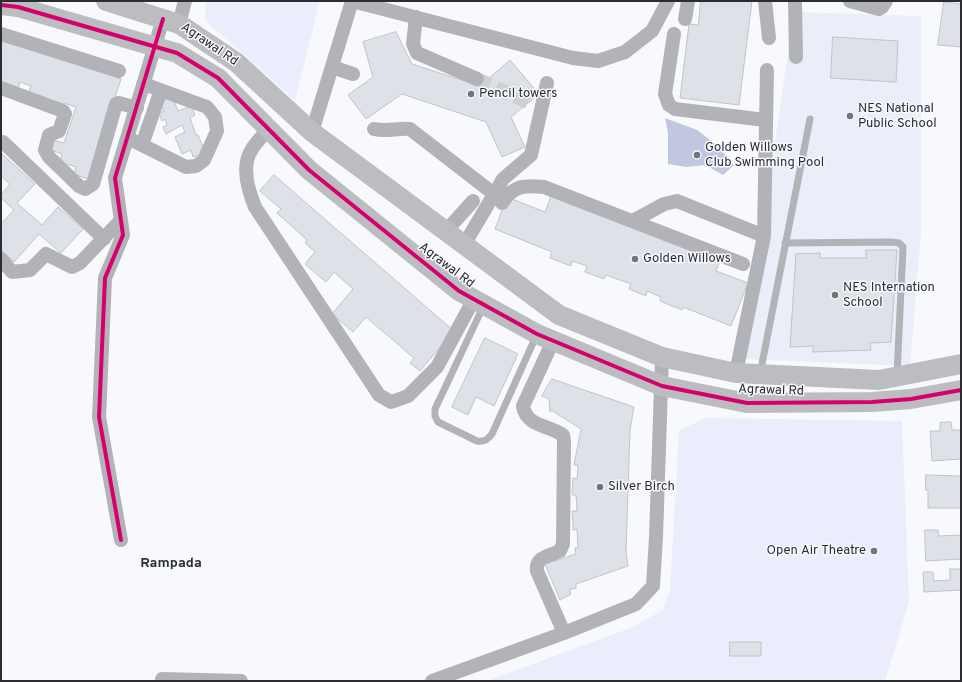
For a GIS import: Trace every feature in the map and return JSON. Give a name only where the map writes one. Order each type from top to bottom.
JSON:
[{"type":"street","name":"Agrawal Rd","points":[[106,1],[171,21],[236,62],[312,132],[559,315],[662,357],[736,373],[878,380],[961,364]]},
{"type":"street","points":[[121,540],[99,417],[105,278],[123,236],[115,178],[156,46],[185,1]]},
{"type":"street","points":[[312,132],[352,1],[573,58],[616,62],[625,52],[652,31],[668,1]]},
{"type":"street","points":[[685,19],[688,1]]},
{"type":"street","points":[[765,1],[769,38]]},
{"type":"street","points":[[795,1],[796,57]]},
{"type":"street","points":[[850,1],[879,9],[886,1]]},
{"type":"street","name":"Agrawal Rd","points":[[1,5],[18,7],[177,53],[218,78],[309,170],[459,291],[545,338],[662,386],[747,403],[872,402],[911,399],[961,390]]},
{"type":"street","points":[[416,17],[413,44],[417,53],[477,79]]},
{"type":"street","points":[[1,34],[119,71]]},
{"type":"street","points":[[674,34],[665,94],[669,105],[675,109],[765,120]]},
{"type":"street","points":[[332,67],[352,74]]},
{"type":"street","points":[[736,373],[764,236],[767,70]]},
{"type":"street","points":[[464,245],[496,199],[503,179],[531,155],[537,106],[548,83]]},
{"type":"street","points":[[128,138],[186,166],[196,166],[204,160],[217,131],[215,117],[207,107],[144,84]]},
{"type":"street","points":[[1,88],[63,111],[65,114],[62,128],[59,131],[49,135],[45,150],[49,158],[79,186],[86,189],[93,184],[116,104],[119,102],[136,108]]},
{"type":"street","points":[[142,145],[161,90]]},
{"type":"street","points":[[374,129],[384,132],[400,128],[410,129],[496,199]]},
{"type":"street","points":[[268,129],[251,150],[246,172],[249,193],[255,207],[379,395],[391,402],[408,396],[437,367],[479,302]]},
{"type":"street","points":[[1,142],[3,142],[104,239]]},
{"type":"street","points":[[496,199],[527,185],[544,187],[743,264]]},
{"type":"street","points":[[446,231],[473,201]]},
{"type":"street","points":[[633,221],[664,204],[677,201],[764,236]]},
{"type":"street","points":[[1,260],[12,272],[30,270],[46,254],[72,267],[80,263],[121,220]]},
{"type":"street","points":[[545,338],[523,406],[524,414],[528,420],[557,431],[563,435],[563,544],[560,550],[539,560],[536,565],[537,571],[564,633]]},
{"type":"street","points":[[432,681],[564,633],[636,604],[653,586],[662,357]]},
{"type":"street","points":[[162,679],[242,681]]},
{"type":"lane","points":[[760,374],[810,119]]},
{"type":"lane","points":[[786,243],[892,242],[899,243],[903,247],[897,377]]},
{"type":"lane","points":[[479,302],[435,409],[435,416],[438,422],[478,441],[483,442],[489,439],[545,338]]},
{"type":"shaded area","points":[[205,1],[320,1],[295,100],[206,21]]},
{"type":"shaded area","points":[[794,12],[921,16],[921,232],[910,366],[746,359],[764,216]]},
{"type":"shaded area","points":[[706,418],[902,421],[909,602],[885,681],[487,681],[633,627],[663,610],[670,590],[679,430]]},
{"type":"water","name":"Golden Willows Club Swimming Pool","points":[[665,118],[697,130],[718,146],[734,165],[723,175],[705,165],[686,167],[668,164],[668,133]]},
{"type":"building","points":[[701,1],[752,1],[739,105],[680,98],[689,24],[698,25]]},
{"type":"building","points":[[944,2],[961,4],[961,47],[938,45]]},
{"type":"building","name":"Pencil towers","points":[[396,32],[412,64],[480,86],[510,60],[539,94],[511,117],[525,147],[502,157],[486,122],[402,94],[366,119],[348,95],[373,77],[363,42]]},
{"type":"building","points":[[833,37],[898,41],[896,82],[831,78]]},
{"type":"building","points":[[1,39],[121,79],[88,179],[74,174],[76,167],[60,162],[62,154],[49,149],[53,140],[64,143],[76,107],[64,103],[63,108],[29,92],[31,86],[20,82],[17,91],[1,85]]},
{"type":"building","points":[[172,96],[178,111],[191,106],[195,115],[190,118],[196,135],[198,135],[204,149],[200,151],[201,154],[193,157],[191,150],[182,154],[175,137],[185,132],[182,125],[166,134],[163,127],[167,125],[165,119],[162,121],[159,113],[164,111],[160,101]]},
{"type":"building","points":[[1,153],[35,184],[17,203],[42,225],[58,207],[83,229],[61,253],[39,234],[14,262],[1,250],[1,224],[14,210],[1,198],[1,195],[10,184],[1,176]]},
{"type":"building","points":[[274,175],[454,331],[420,371],[410,363],[414,358],[366,317],[353,332],[332,314],[353,289],[334,272],[326,282],[305,264],[315,252],[305,243],[307,240],[277,213],[281,209],[260,191]]},
{"type":"building","name":"Golden Willows","points":[[552,194],[720,261],[716,271],[748,283],[731,326],[683,307],[682,310],[660,301],[661,297],[647,291],[646,296],[629,289],[631,284],[606,275],[604,279],[585,272],[587,266],[572,261],[571,266],[550,258],[552,252],[495,229],[507,197],[545,212]]},
{"type":"building","points":[[866,250],[897,250],[891,342],[870,343],[871,350],[813,352],[813,346],[790,347],[796,254],[820,253],[820,258],[866,258]]},
{"type":"building","points":[[485,338],[518,354],[494,406],[476,397],[468,415],[452,407]]},
{"type":"building","name":"Silver Birch","points":[[552,379],[634,407],[630,430],[626,552],[628,566],[576,584],[576,588],[569,590],[571,594],[560,600],[545,564],[576,554],[575,548],[578,548],[577,529],[573,530],[572,511],[577,511],[576,495],[572,495],[573,478],[577,479],[578,465],[574,465],[581,429],[551,410],[550,412],[549,399],[542,396]]},
{"type":"building","points":[[951,422],[952,430],[961,430],[961,459],[932,461],[930,431],[940,431],[940,423]]},
{"type":"building","points":[[926,475],[961,476],[961,508],[928,508]]},
{"type":"building","points":[[925,530],[938,530],[939,536],[961,535],[961,559],[926,561]]},
{"type":"building","points":[[950,569],[961,569],[961,590],[924,592],[923,572],[933,572],[934,581],[950,580]]},
{"type":"building","points":[[730,642],[761,642],[761,656],[730,656]]},
{"type":"tunnel","points":[[477,79],[532,104]]},
{"type":"cycle path","points":[[1,5],[18,7],[177,53],[218,78],[309,170],[459,291],[537,334],[662,386],[747,403],[872,402],[911,399],[961,390]]},
{"type":"cycle path","points":[[121,540],[99,417],[105,278],[123,235],[115,178],[163,19]]},
{"type":"place","name":"Pencil towers","points":[[471,94]]},
{"type":"place","name":"NES National Public School","points":[[850,116]]},
{"type":"place","name":"Golden Willows Club Swimming Pool","points":[[697,155]]},
{"type":"place","name":"Golden Willows","points":[[635,259]]},
{"type":"place","name":"NES Internation School","points":[[835,295]]},
{"type":"place","name":"Silver Birch","points":[[600,487]]},
{"type":"place","name":"Open Air Theatre","points":[[874,551]]},
{"type":"district","name":"Rampada","points":[[171,564]]}]
